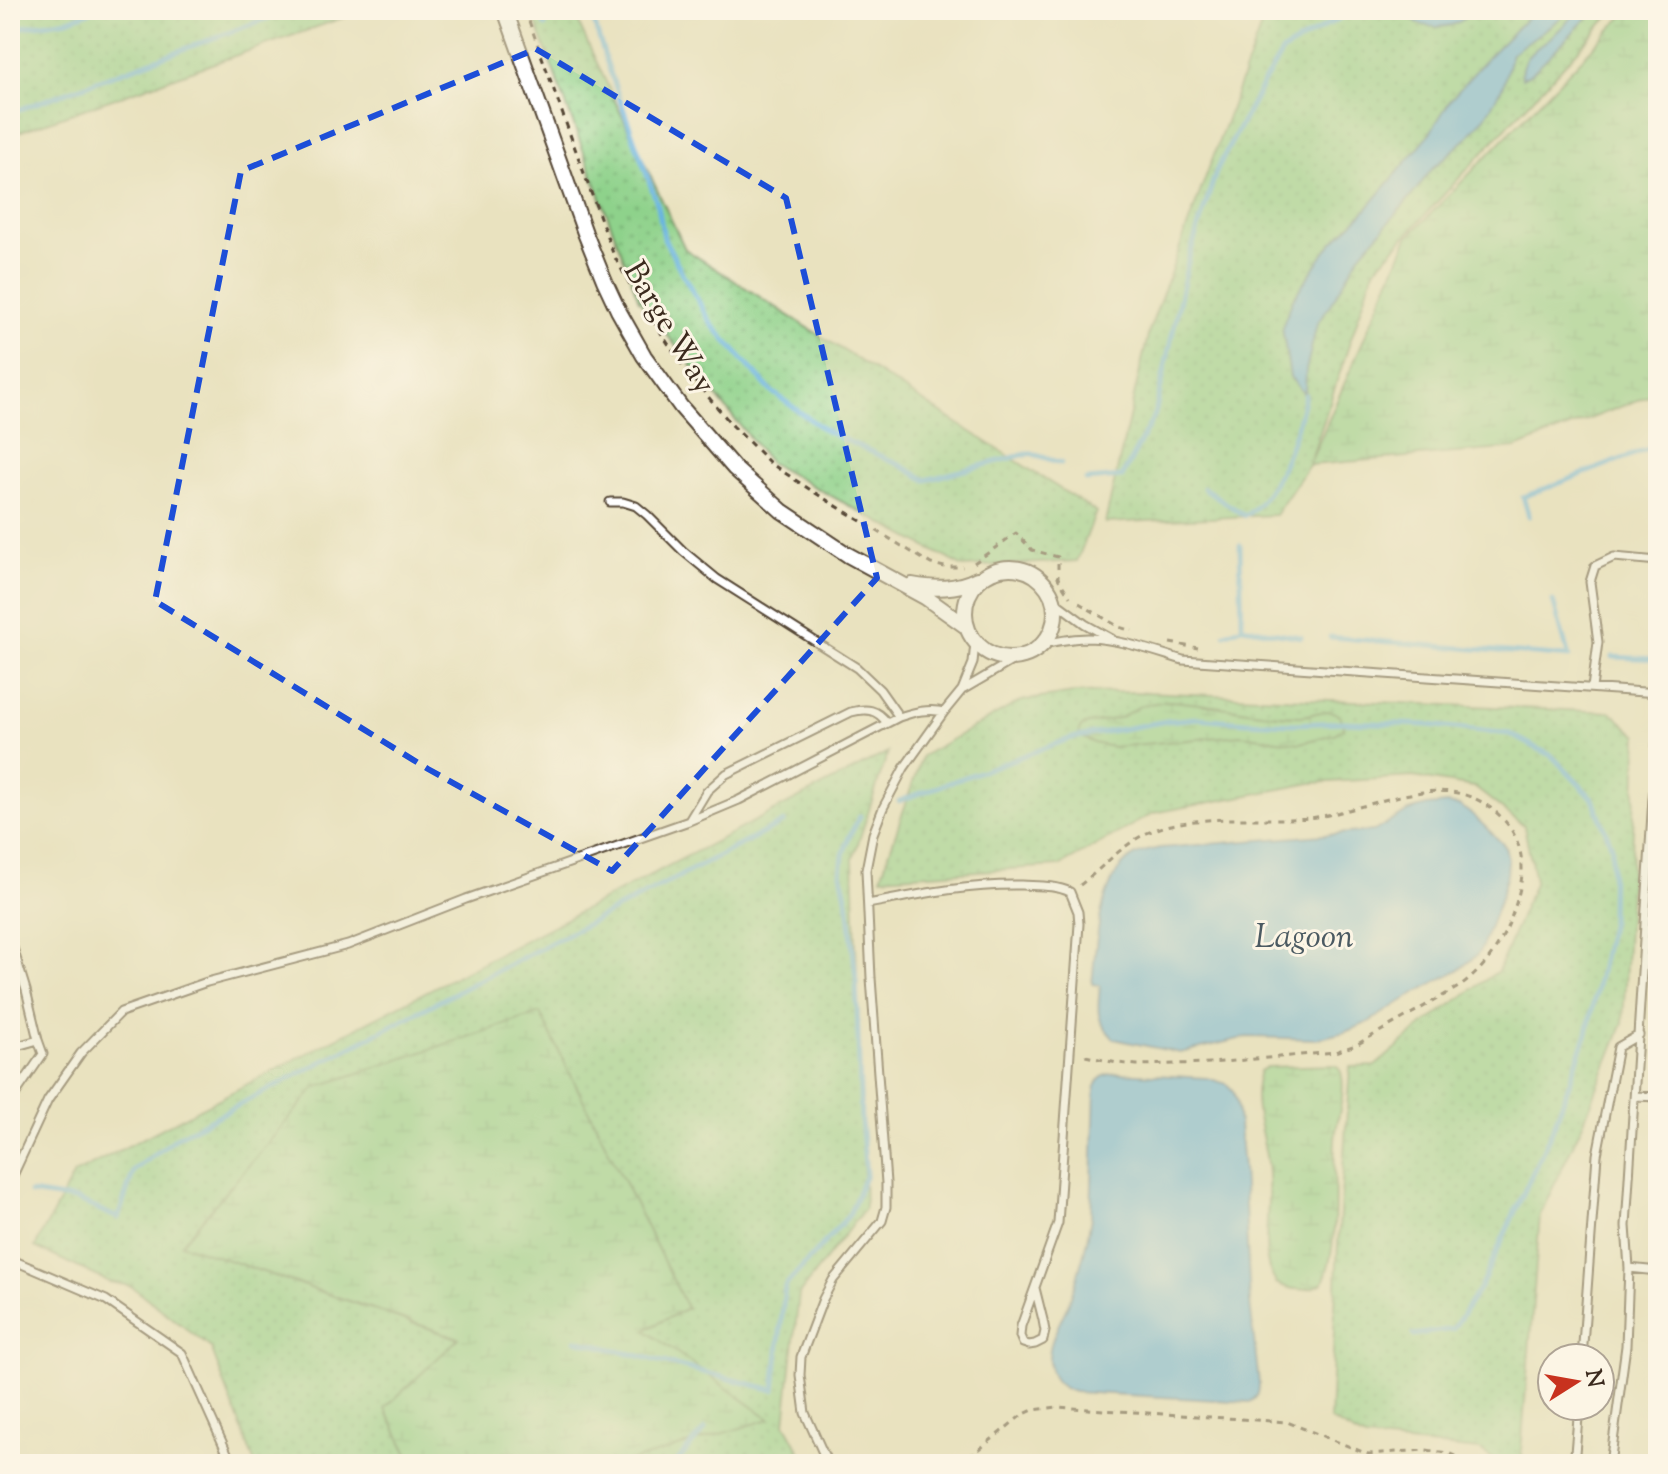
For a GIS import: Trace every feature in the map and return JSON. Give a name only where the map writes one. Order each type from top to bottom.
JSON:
[{"type":"street","name":"Barge Way","points":[[505,10],[595,259],[618,310],[644,356],[681,407],[718,452],[768,500],[848,555],[938,605],[967,627]]},
{"type":"street","points":[[995,569],[1023,569],[1045,585],[1054,601],[1055,617],[1043,644],[1031,653],[1017,658],[1001,657],[987,652],[975,642],[964,613],[966,599],[983,576],[995,569]]},
{"type":"street","name":"Barge Way","points":[[903,584],[953,588],[983,576]]},
{"type":"lane","points":[[610,502],[636,506],[717,579],[857,668],[880,690],[899,717]]},
{"type":"lane","points":[[1592,688],[1598,642],[1590,582],[1595,566],[1614,557],[1658,561]]},
{"type":"lane","points":[[1054,601],[1085,624],[1118,642]]},
{"type":"lane","points":[[1043,644],[1091,638],[1183,660],[1658,693]]},
{"type":"lane","points":[[828,1464],[805,1413],[801,1357],[833,1280],[875,1231],[886,1207],[871,978],[867,856],[883,808],[904,768],[962,690],[973,663],[975,642]]},
{"type":"lane","points":[[962,690],[1017,658]]},
{"type":"lane","points":[[689,821],[716,780],[764,753],[851,712],[872,709],[887,723]]},
{"type":"lane","points":[[10,1182],[48,1100],[81,1053],[121,1012],[207,982],[348,945],[466,899],[689,821],[749,795],[899,717],[922,711],[944,712]]},
{"type":"lane","points":[[1610,1464],[1626,1346],[1629,1268],[1626,1226],[1658,718]]},
{"type":"lane","points":[[868,904],[975,885],[1051,887],[1070,892],[1079,924],[1058,1223],[1020,1330],[1023,1343],[1029,1345],[1040,1342],[1044,1336],[1035,1288]]},
{"type":"lane","points":[[10,938],[43,1054],[10,1102]]},
{"type":"lane","points":[[1645,942],[1658,944]]},
{"type":"lane","points":[[1583,1342],[1597,1155],[1618,1047],[1639,1035]]},
{"type":"lane","points":[[10,1048],[38,1040]]},
{"type":"lane","points":[[1635,1096],[1658,1097]]},
{"type":"lane","points":[[10,1259],[106,1300],[182,1353],[232,1464]]},
{"type":"lane","points":[[1629,1268],[1658,1271]]},
{"type":"lane","points":[[1575,1453],[1578,1422]]},
{"type":"path","points":[[525,10],[614,256],[687,372],[733,426],[770,463],[931,564],[963,567],[979,561],[1016,533],[1032,550],[1058,557],[1058,578],[1070,597],[1119,627],[1132,631]]},
{"type":"path","points":[[1159,640],[1206,649]]},
{"type":"path","points":[[1069,1053],[1137,1065],[1211,1063],[1348,1050],[1476,975],[1503,938],[1518,896],[1523,868],[1514,833],[1495,812],[1471,796],[1447,790],[1396,797],[1308,818],[1221,820],[1172,825],[1147,833],[1132,842],[1070,892]]},
{"type":"path","points":[[946,1464],[976,1452],[1022,1415],[1033,1410],[1057,1407],[1287,1422],[1368,1454],[1426,1450],[1448,1453],[1473,1464]]},
{"type":"highlighted area","points":[[536,49],[786,198],[877,578],[612,871],[428,769],[155,601],[241,171]]},
{"type":"green space","points":[[365,10],[10,135],[10,12]]},
{"type":"green space","points":[[531,10],[575,10],[581,29],[685,249],[1096,512],[1077,561],[963,567],[770,463],[639,300]]},
{"type":"green space","points":[[1267,10],[1615,10],[1374,270],[1309,465],[1275,515],[1105,523],[1149,331]]},
{"type":"green space","points":[[1629,10],[1658,10],[1658,392],[1516,448],[1309,465],[1408,237]]},
{"type":"green space","points":[[1145,692],[1611,712],[1638,736],[1623,1023],[1584,1121],[1540,1215],[1521,1451],[1524,1464],[1501,1464],[1480,1450],[1365,1439],[1330,1420],[1350,1067],[1375,1066],[1427,1022],[1498,971],[1535,881],[1524,826],[1474,787],[1413,777],[1312,783],[1154,813],[1059,866],[881,877],[922,756],[1021,701],[1074,693]]},
{"type":"green space","points":[[1168,701],[1282,715],[1302,716],[1329,711],[1340,717],[1344,728],[1334,734],[1300,743],[1241,735],[1112,747],[1080,736],[1081,727],[1088,724],[1119,718],[1142,705]]},
{"type":"green space","points":[[888,752],[853,859],[865,1208],[799,1294],[785,1423],[807,1464],[622,1464],[769,1419],[644,1330],[687,1308],[181,1244],[460,1339],[385,1408],[413,1464],[255,1464],[211,1348],[131,1286],[109,1282],[35,1247],[74,1174]]},
{"type":"green space","points":[[540,1013],[687,1308],[645,1330],[770,1419],[622,1464],[413,1464],[385,1408],[459,1338],[181,1244],[316,1087]]},
{"type":"green space","points":[[1267,1067],[1339,1067],[1343,1084],[1335,1141],[1335,1212],[1329,1266],[1323,1283],[1305,1289],[1288,1288],[1276,1283],[1268,1263],[1268,1174],[1257,1110],[1257,1084],[1260,1071]]},
{"type":"water","points":[[1458,10],[1475,10],[1459,22],[1447,26],[1430,26],[1415,21],[1417,12],[1443,16]]},
{"type":"water","points":[[1535,10],[1572,10],[1512,53],[1502,88],[1485,117],[1432,169],[1359,256],[1317,324],[1306,370],[1305,395],[1290,377],[1282,327],[1294,297],[1331,244],[1365,211],[1428,136],[1451,99]]},
{"type":"water","points":[[1579,10],[1595,10],[1532,73],[1522,78],[1523,65],[1530,55]]},
{"type":"water","name":"Lagoon","points":[[1446,804],[1460,806],[1474,816],[1505,846],[1508,861],[1501,897],[1482,947],[1460,969],[1367,1023],[1316,1039],[1247,1037],[1180,1053],[1114,1039],[1103,1026],[1098,1008],[1100,985],[1092,984],[1101,913],[1114,878],[1123,864],[1136,855],[1160,848],[1374,831],[1409,811]]},
{"type":"water","points":[[1119,1073],[1207,1078],[1227,1084],[1233,1091],[1243,1167],[1250,1303],[1259,1384],[1258,1394],[1250,1402],[1074,1392],[1059,1384],[1051,1372],[1051,1345],[1076,1281],[1091,1217],[1095,1087],[1104,1076]]},
{"type":"waterway","points":[[10,31],[68,20],[95,10]]},
{"type":"waterway","points":[[10,113],[290,10]]},
{"type":"waterway","points":[[539,10],[545,26]]},
{"type":"waterway","points":[[590,10],[658,206],[664,238],[712,325],[771,391],[826,431],[926,480],[1030,453],[1061,463]]},
{"type":"waterway","points":[[1086,480],[1122,477],[1155,414],[1189,257],[1217,169],[1265,80],[1283,51],[1353,10]]},
{"type":"waterway","points":[[1204,488],[1245,516],[1257,506],[1277,478],[1284,462],[1305,395]]},
{"type":"waterway","points":[[1529,516],[1523,497],[1658,445]]},
{"type":"waterway","points":[[1240,545],[1242,627],[1301,637]]},
{"type":"waterway","points":[[1330,637],[1569,657],[1553,601]]},
{"type":"waterway","points":[[1225,634],[1242,627]]},
{"type":"waterway","points":[[1612,657],[1658,659]]},
{"type":"waterway","points":[[899,801],[1072,738],[1197,718],[1294,724],[1428,725],[1510,734],[1552,756],[1593,799],[1612,847],[1611,920],[1587,1033],[1554,1126],[1481,1286],[1453,1329],[1413,1335]]},
{"type":"waterway","points":[[576,1340],[774,1390],[785,1286],[849,1215],[866,1174],[856,978],[849,911],[841,873],[843,855],[860,816]]},
{"type":"waterway","points":[[30,1193],[77,1200],[118,1218],[134,1170],[179,1136],[784,822]]},
{"type":"waterway","points":[[675,1464],[705,1429]]}]
